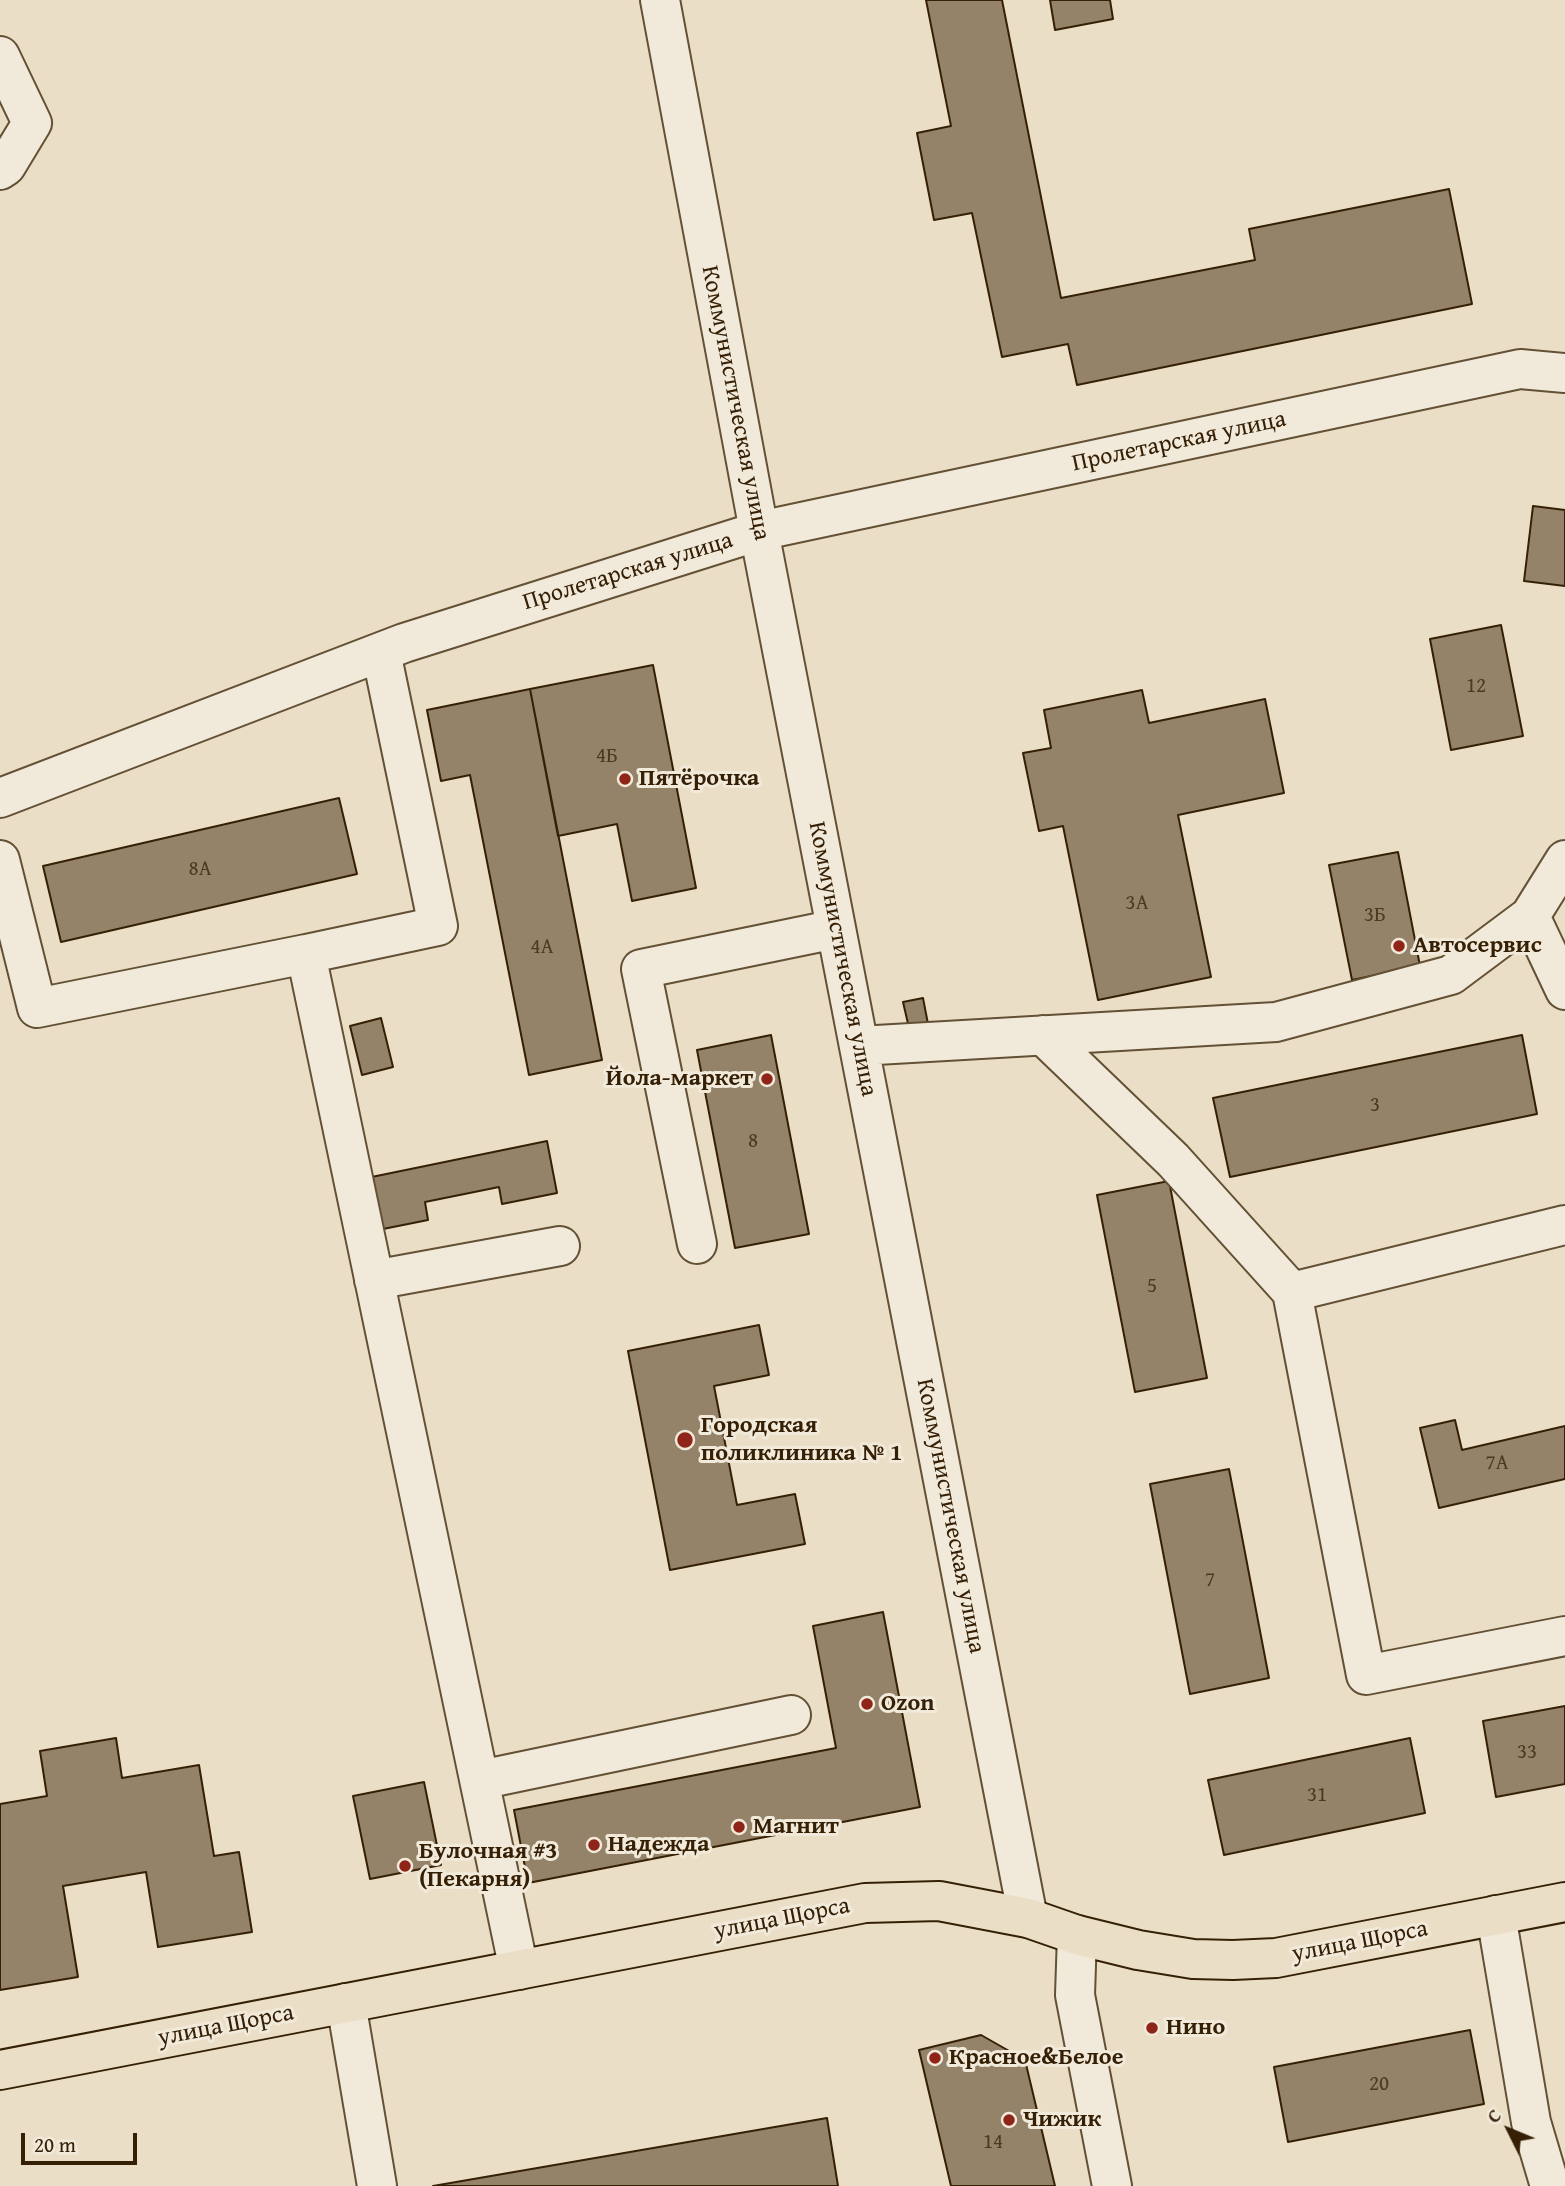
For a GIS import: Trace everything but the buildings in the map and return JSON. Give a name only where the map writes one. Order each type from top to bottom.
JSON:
[{"type":"main road","name":"улица Щорса","points":[[0,2070],[865,1903],[939,1901],[1028,1918],[1077,1935],[1138,1950],[1179,1957],[1233,1960],[1276,1958],[1565,1902]]},
{"type":"street","name":"Коммунистическая улица","points":[[660,0],[759,531],[1028,1918]]},
{"type":"street","points":[[0,56],[32,123],[6,166],[0,170]]},
{"type":"street","name":"Пролетарская улица","points":[[0,798],[417,638],[759,531],[1520,369],[1565,373]]},
{"type":"street","points":[[0,860],[37,1008],[438,926],[381,652]]},
{"type":"street","points":[[859,1046],[1276,1022],[1451,975],[1530,916],[1565,860]]},
{"type":"street","points":[[1530,916],[1565,990]]},
{"type":"street","points":[[697,1244],[641,969],[836,929]]},
{"type":"street","points":[[306,954],[519,1970]]},
{"type":"street","points":[[1043,1035],[1173,1160],[1292,1292],[1366,1675],[1565,1636]]},
{"type":"street","points":[[1292,1292],[1565,1225]]},
{"type":"street","points":[[374,1280],[560,1246]]},
{"type":"street","points":[[480,1780],[791,1715]]},
{"type":"street","points":[[1496,1915],[1531,2122],[1550,2186]]},
{"type":"street","points":[[1077,1935],[1075,1995],[1112,2186]]},
{"type":"street","points":[[346,2003],[377,2186]]},
{"type":"place","name":"Пятёрочка","points":[[625,779]]},
{"type":"place","name":"Автосервис","points":[[1399,946]]},
{"type":"place","name":"Йола-маркет","points":[[767,1079]]},
{"type":"place","name":"Городская поликлиника № 1","points":[[685,1440]]},
{"type":"place","name":"Ozon","points":[[867,1704]]},
{"type":"place","name":"Магнит","points":[[739,1827]]},
{"type":"place","name":"Надежда","points":[[594,1845]]},
{"type":"place","name":"Булочная #3 (Пекарня)","points":[[405,1866]]},
{"type":"place","name":"Нино","points":[[1152,2028]]},
{"type":"place","name":"Красное&Белое","points":[[935,2058]]},
{"type":"place","name":"Чижик","points":[[1009,2120]]}]
